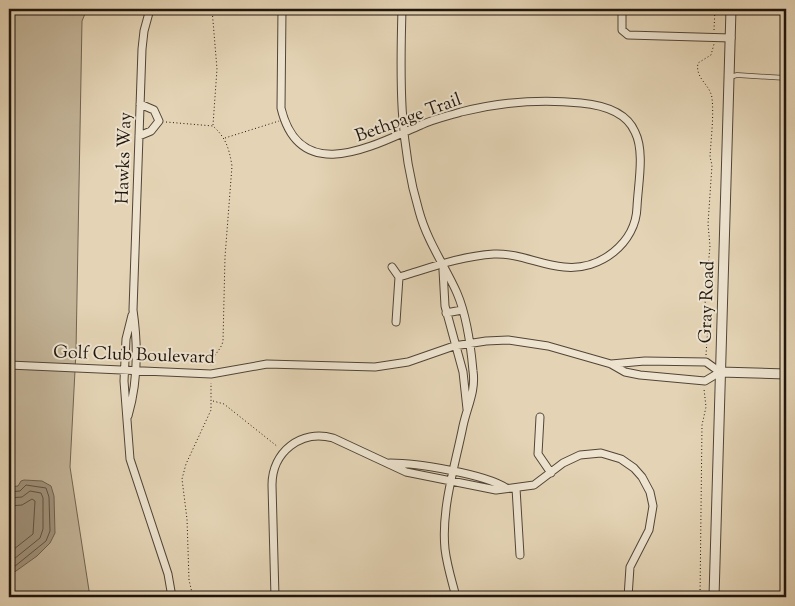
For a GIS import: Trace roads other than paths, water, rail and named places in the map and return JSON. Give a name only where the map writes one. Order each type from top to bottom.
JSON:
[{"type":"street","name":"Hawks Way","points":[[128,416],[134,396],[136,340],[133,310],[140,104],[144,30],[150,9]]},
{"type":"street","name":"Bethpage Trail","points":[[282,9],[280,104],[288,128],[300,142],[312,150],[326,154],[343,155],[353,153],[435,120],[464,111],[511,103],[549,101],[594,104],[623,116],[633,127],[640,147],[636,217],[632,229],[622,244],[608,256],[591,265],[575,268],[557,266],[507,254],[480,256],[442,264],[399,277]]},
{"type":"street","points":[[402,9],[400,92],[403,134],[410,181],[419,213],[458,294],[474,382],[474,391],[467,409],[446,514],[445,548],[456,597]]},
{"type":"street","points":[[622,9],[624,33],[633,35],[731,38]]},
{"type":"street","name":"Gray Road","points":[[714,597],[731,9]]},
{"type":"street","points":[[139,136],[151,131],[159,121],[154,110],[140,104]]},
{"type":"street","points":[[442,264],[446,313],[463,372],[467,409]]},
{"type":"street","points":[[392,268],[399,277],[396,322]]},
{"type":"street","name":"Hawks Way","points":[[128,416],[124,395],[126,339],[133,310]]},
{"type":"street","points":[[446,313],[462,310]]},
{"type":"street","name":"Golf Club Boulevard","points":[[9,365],[211,374],[267,364],[375,367],[393,365],[454,346],[494,340],[523,341],[611,364],[625,372],[640,375],[705,381],[720,372],[706,362],[653,361],[611,364]]},
{"type":"street","points":[[720,372],[786,374]]},
{"type":"street","points":[[128,416],[128,447],[133,472],[168,574],[172,597]]},
{"type":"street","points":[[540,417],[538,454],[551,473]]},
{"type":"street","points":[[275,597],[272,478],[276,462],[284,452],[303,438],[321,435],[333,438],[406,472],[496,490],[534,485],[575,457],[601,453],[621,459],[634,468],[642,477],[652,499],[652,517],[649,530],[630,567],[628,597]]},
{"type":"street","points":[[390,463],[454,472],[498,483],[506,488]]},
{"type":"street","points":[[516,488],[520,555]]},
{"type":"lane","points":[[728,78],[737,75],[786,78]]},
{"type":"water","points":[[24,480],[42,481],[51,486],[54,496],[55,533],[50,543],[37,556],[9,576],[9,487],[18,486]]}]
